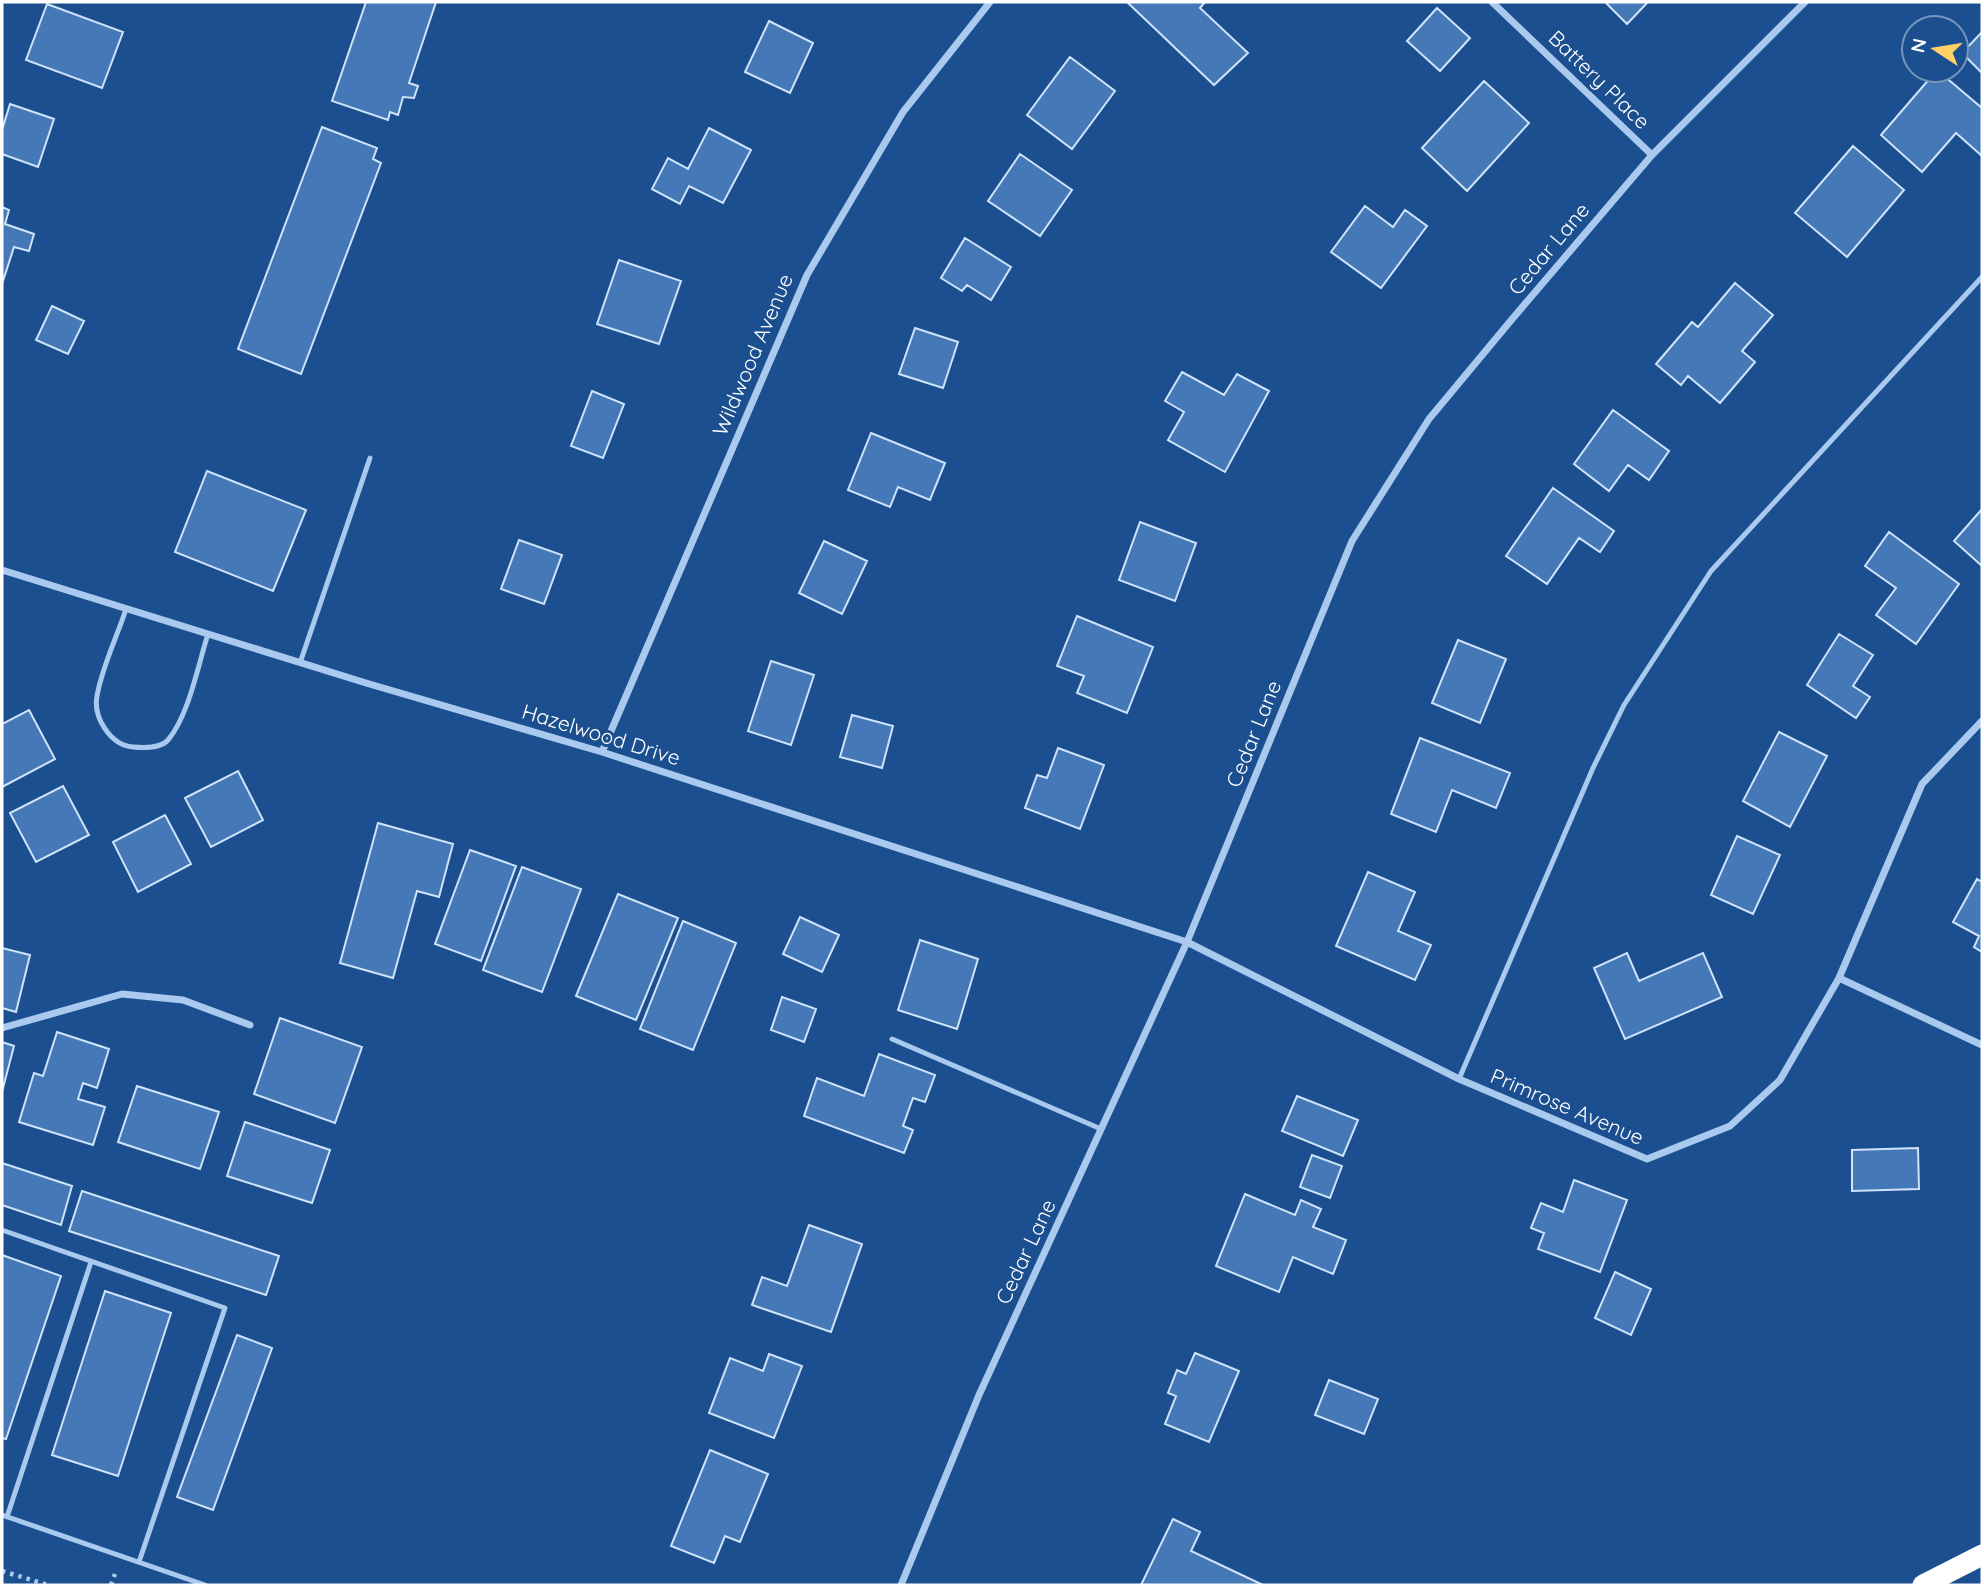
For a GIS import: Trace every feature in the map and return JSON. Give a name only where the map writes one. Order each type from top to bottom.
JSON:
[{"type":"highway","points":[[1923,1585],[1982,1555]]},
{"type":"highway","points":[[1952,1585],[1982,1568]]},
{"type":"street","name":"Wildwood Avenue","points":[[602,752],[807,275],[903,112],[990,2]]},
{"type":"street","name":"Battery Place","points":[[1492,2],[1652,155]]},
{"type":"street","name":"Cedar Lane","points":[[901,1585],[979,1395],[1187,942],[1352,541],[1429,419],[1652,155],[1805,2]]},
{"type":"street","name":"Hazelwood Drive","points":[[2,570],[300,663],[602,752],[1187,942]]},
{"type":"street","name":"Primrose Avenue","points":[[1187,942],[1459,1079],[1647,1159],[1730,1125],[1780,1080],[1839,978],[1922,784],[1982,721]]},
{"type":"street","points":[[1839,978],[1982,1045]]},
{"type":"street","points":[[2,1028],[122,994],[183,1000],[250,1025]]},
{"type":"lane","points":[[1459,1079],[1593,768],[1624,705],[1711,571],[1982,277]]},
{"type":"lane","points":[[300,663],[370,458]]},
{"type":"lane","points":[[126,609],[96,698],[100,718],[109,737],[129,747],[150,747],[166,743],[178,727],[208,634]]},
{"type":"lane","points":[[892,1039],[1101,1129]]},
{"type":"lane","points":[[2,1230],[225,1308],[139,1562]]},
{"type":"lane","points":[[92,1262],[4,1516],[205,1585]]},
{"type":"path","points":[[2,1571],[48,1585]]},
{"type":"building","points":[[366,2],[436,2],[409,83],[418,86],[414,98],[403,97],[398,115],[390,112],[388,120],[332,101]]},
{"type":"building","points":[[1127,2],[1205,2],[1200,8],[1248,53],[1214,85]]},
{"type":"building","points":[[1605,2],[1648,2],[1627,24]]},
{"type":"building","points":[[47,4],[123,32],[102,88],[26,60]]},
{"type":"building","points":[[1437,8],[1470,38],[1440,71],[1407,41]]},
{"type":"building","points":[[769,21],[813,43],[790,93],[745,72]]},
{"type":"building","points":[[1982,32],[1982,73],[1970,61],[1970,45]]},
{"type":"building","points":[[1070,57],[1115,91],[1072,149],[1027,115]]},
{"type":"building","points":[[1484,81],[1529,123],[1467,191],[1422,148]]},
{"type":"building","points":[[1925,84],[1954,84],[1982,108],[1982,156],[1956,133],[1922,172],[1881,135]]},
{"type":"building","points":[[10,104],[54,119],[38,167],[2,154],[2,130]]},
{"type":"building","points":[[322,127],[377,148],[373,159],[381,163],[301,374],[238,349]]},
{"type":"building","points":[[709,128],[751,150],[723,203],[689,186],[680,204],[652,189],[668,158],[688,169]]},
{"type":"building","points":[[1853,146],[1904,190],[1847,257],[1795,213]]},
{"type":"building","points":[[1020,154],[1072,190],[1040,236],[988,201]]},
{"type":"building","points":[[1365,206],[1393,227],[1405,210],[1427,226],[1381,288],[1331,252]]},
{"type":"building","points":[[2,207],[9,210],[5,224],[34,234],[29,251],[14,247],[2,284]]},
{"type":"building","points":[[965,238],[1011,267],[991,300],[967,285],[962,291],[941,278]]},
{"type":"building","points":[[619,260],[681,281],[659,344],[597,324]]},
{"type":"building","points":[[1735,283],[1773,315],[1742,351],[1755,362],[1720,403],[1688,376],[1681,385],[1656,364],[1692,322],[1698,327]]},
{"type":"building","points":[[52,306],[84,321],[68,354],[36,340]]},
{"type":"building","points":[[915,328],[958,342],[943,388],[899,374]]},
{"type":"building","points":[[1182,372],[1224,395],[1237,374],[1269,391],[1225,472],[1168,440],[1184,412],[1165,401]]},
{"type":"building","points":[[592,391],[624,404],[603,458],[571,446]]},
{"type":"building","points":[[1613,410],[1669,451],[1649,480],[1628,465],[1609,491],[1574,464]]},
{"type":"building","points":[[871,433],[945,463],[930,500],[898,487],[890,507],[848,490]]},
{"type":"building","points":[[207,471],[306,510],[273,591],[175,552]]},
{"type":"building","points":[[1553,488],[1614,531],[1600,552],[1579,538],[1547,584],[1506,556]]},
{"type":"building","points":[[1982,509],[1982,566],[1954,541]]},
{"type":"building","points":[[1140,522],[1196,543],[1175,601],[1119,580]]},
{"type":"building","points":[[1889,532],[1959,584],[1916,644],[1876,615],[1896,588],[1865,566]]},
{"type":"building","points":[[519,540],[562,555],[544,604],[501,589]]},
{"type":"building","points":[[824,541],[867,561],[842,614],[799,593]]},
{"type":"building","points":[[1077,616],[1153,647],[1127,713],[1077,693],[1084,676],[1057,666]]},
{"type":"building","points":[[1839,634],[1873,655],[1853,686],[1870,697],[1856,718],[1807,685]]},
{"type":"building","points":[[1458,640],[1506,659],[1480,723],[1432,703]]},
{"type":"building","points":[[771,661],[814,675],[791,745],[748,731]]},
{"type":"building","points":[[29,710],[55,759],[2,787],[2,724]]},
{"type":"building","points":[[852,715],[893,726],[882,768],[840,757]]},
{"type":"building","points":[[1779,732],[1827,756],[1790,827],[1743,801]]},
{"type":"building","points":[[1420,738],[1510,773],[1496,808],[1452,790],[1436,832],[1391,814]]},
{"type":"building","points":[[1058,748],[1104,765],[1080,829],[1025,808],[1037,775],[1047,778]]},
{"type":"building","points":[[238,771],[263,820],[211,847],[185,798]]},
{"type":"building","points":[[63,786],[89,835],[36,862],[10,813]]},
{"type":"building","points":[[165,815],[191,864],[138,892],[113,842]]},
{"type":"building","points":[[378,823],[453,844],[439,897],[417,891],[393,978],[340,963]]},
{"type":"building","points":[[1737,836],[1780,855],[1753,914],[1711,895]]},
{"type":"building","points":[[470,850],[516,866],[481,961],[435,944]]},
{"type":"building","points":[[522,867],[581,889],[542,992],[483,970]]},
{"type":"building","points":[[1368,872],[1415,892],[1398,931],[1431,945],[1415,980],[1336,946]]},
{"type":"building","points":[[1977,879],[1982,882],[1982,952],[1974,947],[1979,936],[1953,922]]},
{"type":"building","points":[[618,894],[678,918],[636,1020],[576,996]]},
{"type":"building","points":[[800,917],[839,935],[822,972],[783,954]]},
{"type":"building","points":[[683,921],[736,943],[693,1050],[640,1029]]},
{"type":"building","points":[[920,940],[978,959],[957,1029],[898,1010]]},
{"type":"building","points":[[2,948],[30,955],[16,1012],[2,1008]]},
{"type":"building","points":[[1627,953],[1639,981],[1703,953],[1722,997],[1625,1039],[1594,968]]},
{"type":"building","points":[[782,997],[816,1009],[804,1042],[771,1030]]},
{"type":"building","points":[[280,1018],[362,1047],[335,1123],[254,1094]]},
{"type":"building","points":[[57,1032],[109,1049],[97,1088],[83,1083],[78,1099],[105,1107],[93,1145],[19,1122],[34,1073],[43,1076]]},
{"type":"building","points":[[2,1042],[14,1046],[2,1092]]},
{"type":"building","points":[[879,1054],[935,1075],[925,1102],[913,1098],[903,1126],[913,1130],[904,1153],[804,1116],[817,1078],[864,1096]]},
{"type":"building","points":[[137,1086],[219,1112],[200,1169],[118,1142]]},
{"type":"building","points":[[1297,1096],[1358,1120],[1343,1156],[1282,1131]]},
{"type":"building","points":[[245,1122],[330,1150],[312,1203],[227,1176]]},
{"type":"building","points":[[1918,1148],[1919,1189],[1852,1191],[1852,1150]]},
{"type":"building","points":[[1312,1155],[1342,1166],[1330,1198],[1300,1187]]},
{"type":"building","points":[[2,1163],[72,1186],[61,1225],[2,1205]]},
{"type":"building","points":[[1574,1180],[1627,1200],[1600,1272],[1538,1249],[1544,1233],[1531,1228],[1541,1203],[1563,1212]]},
{"type":"building","points":[[82,1191],[279,1256],[266,1295],[69,1231]]},
{"type":"building","points":[[1245,1194],[1295,1215],[1301,1200],[1321,1209],[1313,1227],[1346,1240],[1333,1274],[1293,1257],[1279,1292],[1216,1266]]},
{"type":"building","points":[[809,1225],[862,1244],[831,1332],[752,1305],[762,1277],[787,1286]]},
{"type":"building","points":[[2,1255],[61,1276],[6,1439],[2,1438]]},
{"type":"building","points":[[1615,1272],[1651,1289],[1631,1335],[1595,1318]]},
{"type":"building","points":[[105,1291],[171,1313],[118,1476],[52,1455]]},
{"type":"building","points":[[237,1335],[272,1348],[213,1510],[177,1497]]},
{"type":"building","points":[[1195,1353],[1239,1371],[1209,1442],[1165,1424],[1176,1396],[1168,1393],[1177,1370],[1186,1374]]},
{"type":"building","points":[[769,1354],[802,1366],[774,1438],[709,1413],[730,1358],[763,1371]]},
{"type":"building","points":[[1329,1380],[1378,1399],[1364,1434],[1315,1415]]},
{"type":"building","points":[[710,1450],[768,1474],[740,1542],[725,1536],[714,1563],[671,1546]]},
{"type":"building","points":[[1173,1519],[1200,1532],[1191,1551],[1263,1585],[1141,1585]]}]
